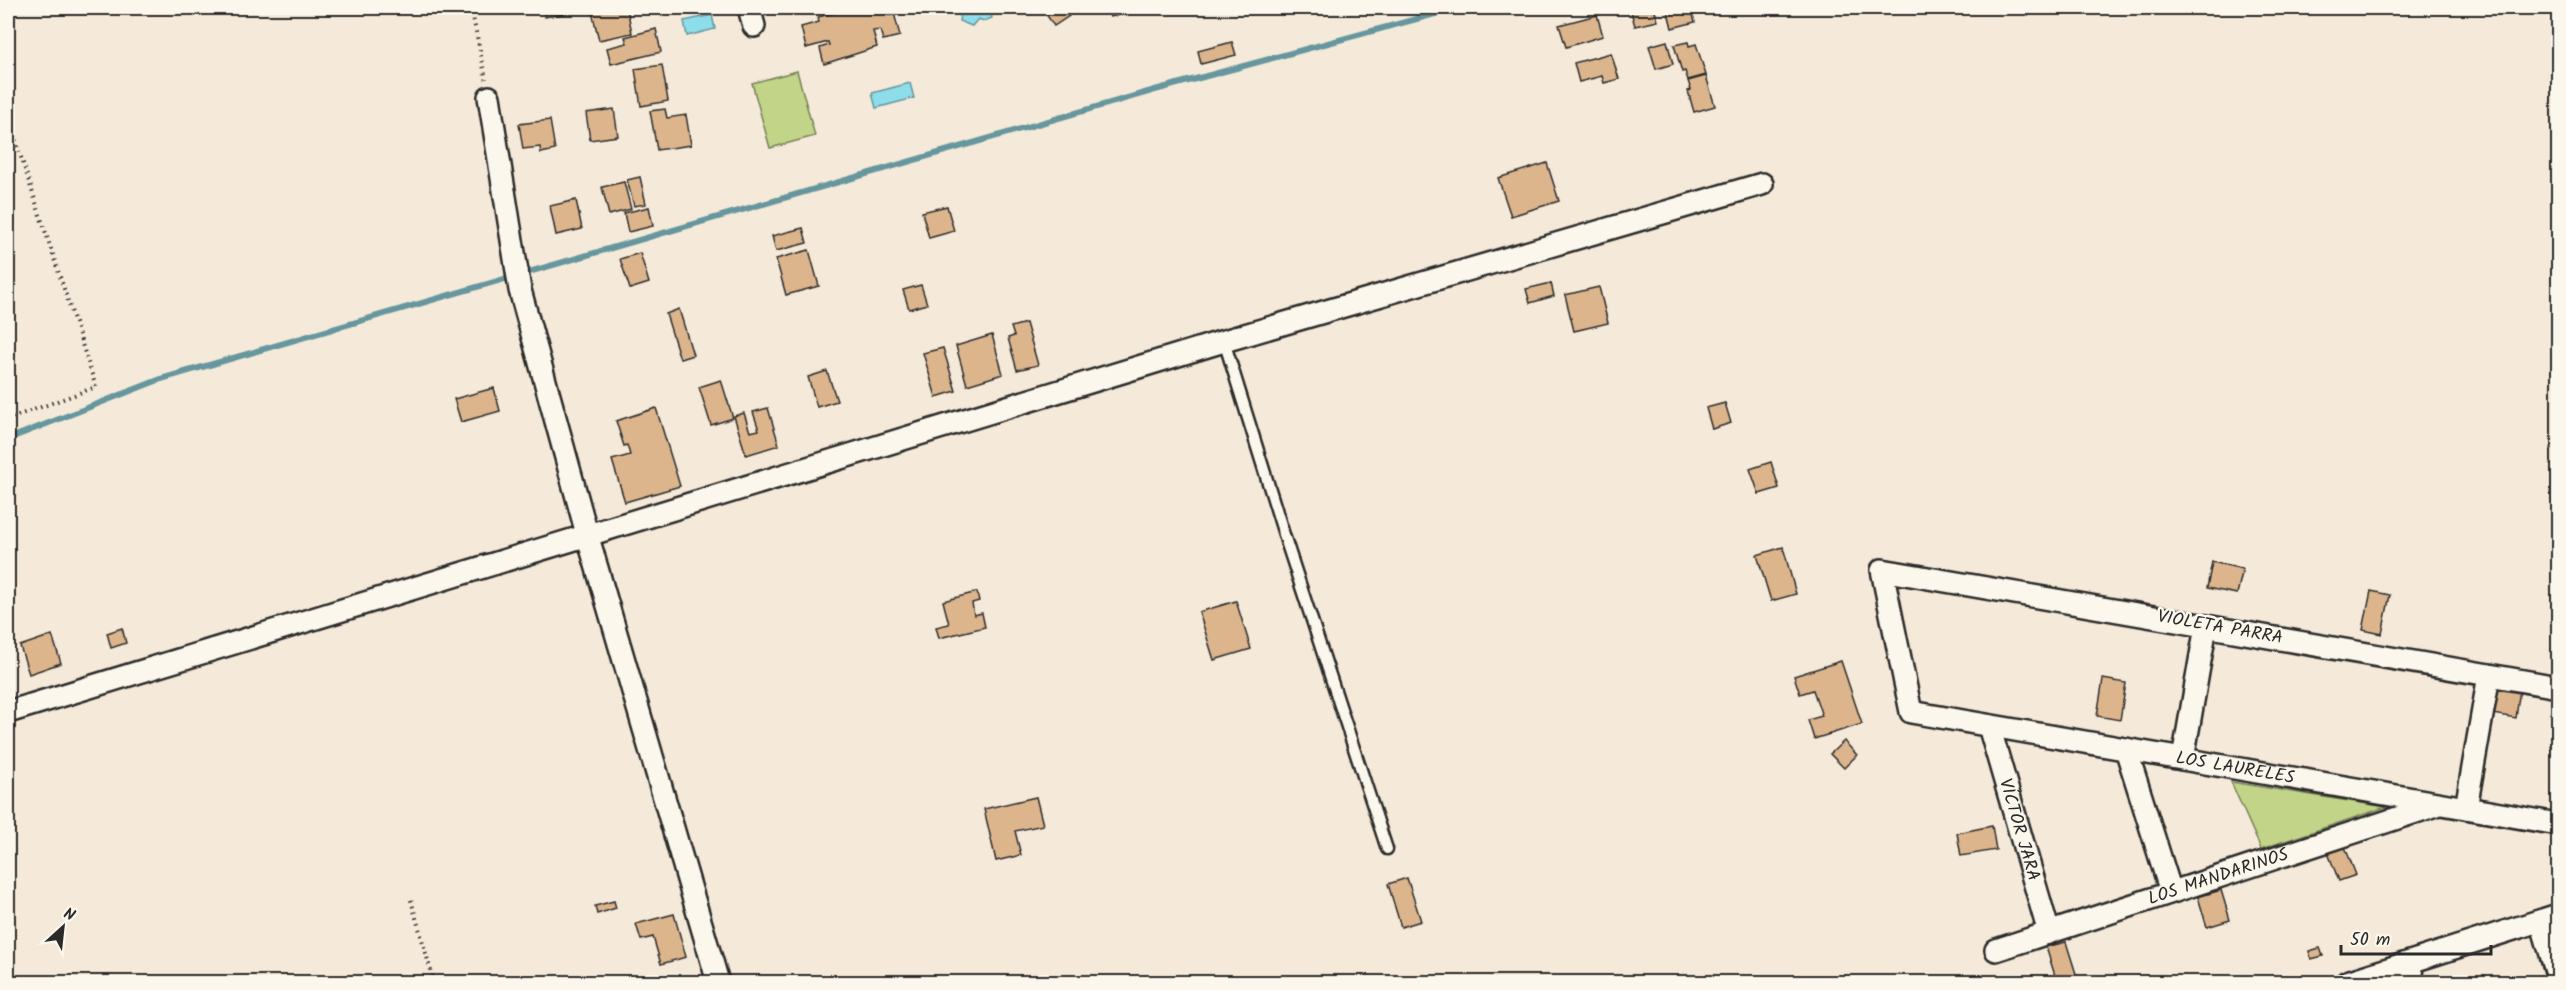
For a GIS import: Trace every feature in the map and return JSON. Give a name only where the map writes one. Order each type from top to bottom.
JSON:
[{"type":"street","points":[[489,97],[517,259],[520,290],[587,534],[718,982]]},
{"type":"street","points":[[8,712],[1224,341],[1762,184]]},
{"type":"street","name":"VIOLETA PARRA","points":[[1911,712],[1882,570],[2559,687]]},
{"type":"street","points":[[2183,759],[2206,626]]},
{"type":"street","points":[[2466,808],[2489,675]]},
{"type":"street","name":"LOS LAURELES","points":[[1911,712],[2559,824]]},
{"type":"street","name":"VÍCTOR JARA","points":[[1989,726],[2049,933]]},
{"type":"street","points":[[2126,749],[2171,892]]},
{"type":"street","name":"LOS MANDARINOS","points":[[1996,950],[2440,804]]},
{"type":"street","points":[[2347,982],[2411,973],[2550,918],[2559,978]]},
{"type":"lane","points":[[1224,341],[1286,541],[1388,849]]},
{"type":"path","points":[[471,8],[489,97]]},
{"type":"path","points":[[8,117],[96,387],[8,419]]},
{"type":"path","points":[[411,900],[434,982]]},
{"type":"green space","points":[[797,71],[815,136],[770,148],[752,83]]},
{"type":"green space","points":[[2231,782],[2386,807],[2261,849]]},
{"type":"water","points":[[965,8],[990,8],[992,18],[984,21],[978,19],[972,26],[959,21],[960,13]]},
{"type":"water","points":[[712,15],[715,29],[687,36],[684,21]]},
{"type":"water","points":[[910,83],[914,98],[876,108],[872,93]]},
{"type":"building","points":[[543,8],[568,8],[569,13],[545,17]]},
{"type":"building","points":[[591,8],[627,8],[632,33],[599,40]]},
{"type":"building","points":[[841,8],[851,10],[887,8],[889,15],[894,13],[900,36],[883,40],[880,30],[873,31],[877,47],[824,64],[820,48],[829,45],[828,42],[806,48],[801,27],[819,22],[818,17],[842,11]]},
{"type":"building","points":[[1042,8],[1063,8],[1069,16],[1054,26]]},
{"type":"building","points":[[1107,8],[1126,8],[1127,13],[1110,17]]},
{"type":"building","points":[[1630,8],[1654,8],[1658,21],[1635,26]]},
{"type":"building","points":[[1667,8],[1691,8],[1695,22],[1672,28]]},
{"type":"building","points":[[1597,15],[1603,36],[1566,47],[1559,25]]},
{"type":"building","points":[[656,29],[661,52],[611,64],[607,48],[627,43],[625,37]]},
{"type":"building","points":[[1667,41],[1673,64],[1656,69],[1649,46]]},
{"type":"building","points":[[1232,42],[1236,55],[1201,64],[1198,51]]},
{"type":"building","points":[[1688,42],[1689,46],[1696,44],[1706,75],[1688,80],[1685,71],[1682,72],[1674,45]]},
{"type":"building","points":[[1611,53],[1619,79],[1604,83],[1602,76],[1579,82],[1574,63]]},
{"type":"building","points":[[662,65],[668,101],[641,106],[635,69]]},
{"type":"building","points":[[1706,76],[1715,106],[1694,112],[1688,91],[1691,90],[1688,81]]},
{"type":"building","points":[[614,109],[618,136],[590,140],[586,113]]},
{"type":"building","points":[[665,109],[667,118],[686,115],[691,145],[657,150],[650,111]]},
{"type":"building","points":[[550,120],[555,150],[541,153],[540,147],[523,149],[519,124]]},
{"type":"building","points":[[1547,163],[1559,201],[1511,216],[1498,178]]},
{"type":"building","points":[[640,177],[646,204],[634,206],[627,180]]},
{"type":"building","points":[[624,182],[631,209],[609,215],[602,187]]},
{"type":"building","points":[[576,200],[582,229],[556,235],[550,206]]},
{"type":"building","points":[[947,206],[954,231],[929,238],[922,212]]},
{"type":"building","points":[[649,207],[653,226],[628,232],[624,213]]},
{"type":"building","points":[[803,228],[807,243],[776,251],[772,236]]},
{"type":"building","points":[[809,250],[819,286],[786,295],[776,259]]},
{"type":"building","points":[[640,253],[649,283],[630,289],[620,259]]},
{"type":"building","points":[[1551,283],[1554,296],[1530,303],[1526,289]]},
{"type":"building","points":[[921,285],[927,304],[909,309],[903,290]]},
{"type":"building","points":[[1599,287],[1608,323],[1574,331],[1565,295]]},
{"type":"building","points":[[679,309],[693,355],[680,359],[666,314]]},
{"type":"building","points":[[1026,323],[1038,365],[1017,370],[1008,338],[1014,336],[1011,327]]},
{"type":"building","points":[[992,335],[1003,374],[967,385],[956,346]]},
{"type":"building","points":[[943,348],[956,391],[936,397],[923,353]]},
{"type":"building","points":[[827,371],[837,401],[817,407],[808,377]]},
{"type":"building","points":[[721,380],[733,418],[711,425],[699,387]]},
{"type":"building","points":[[494,388],[500,411],[461,422],[454,399]]},
{"type":"building","points":[[1725,403],[1731,423],[1712,429],[1706,408]]},
{"type":"building","points":[[656,408],[680,486],[625,502],[612,460],[630,455],[627,445],[624,446],[616,421]]},
{"type":"building","points":[[768,408],[779,445],[746,455],[734,416],[744,413],[750,432],[759,430],[753,412]]},
{"type":"building","points":[[1771,462],[1779,488],[1759,494],[1750,469]]},
{"type":"building","points":[[1783,547],[1796,594],[1771,601],[1757,555]]},
{"type":"building","points":[[2212,562],[2243,569],[2237,594],[2207,588]]},
{"type":"building","points":[[2371,591],[2390,595],[2382,634],[2363,630]]},
{"type":"building","points":[[977,592],[979,601],[972,603],[974,615],[982,613],[985,627],[939,638],[936,627],[949,624],[943,601]]},
{"type":"building","points":[[1236,601],[1251,649],[1214,660],[1199,612]]},
{"type":"building","points":[[8,616],[11,637],[8,638]]},
{"type":"building","points":[[122,628],[126,643],[111,648],[107,633]]},
{"type":"building","points":[[52,635],[61,663],[29,674],[20,646]]},
{"type":"building","points":[[1841,661],[1862,724],[1814,739],[1808,720],[1822,716],[1813,690],[1800,694],[1794,676]]},
{"type":"building","points":[[2103,679],[2126,683],[2120,720],[2097,716]]},
{"type":"building","points":[[2496,686],[2520,689],[2516,718],[2492,714]]},
{"type":"building","points":[[1844,741],[1857,755],[1844,768],[1830,754]]},
{"type":"building","points":[[1036,797],[1043,825],[1015,831],[1021,855],[996,861],[984,809]]},
{"type":"building","points":[[1992,826],[1996,850],[1961,856],[1957,833]]},
{"type":"building","points":[[2345,847],[2356,875],[2339,881],[2328,853]]},
{"type":"building","points":[[1407,878],[1421,921],[1401,927],[1388,884]]},
{"type":"building","points":[[2221,890],[2230,920],[2207,927],[2198,897]]},
{"type":"building","points":[[614,901],[616,908],[597,914],[595,906]]},
{"type":"building","points":[[674,914],[686,957],[661,964],[653,937],[641,940],[636,924]]},
{"type":"building","points":[[2066,942],[2077,977],[2057,982],[2046,947]]},
{"type":"building","points":[[2320,948],[2323,956],[2311,959],[2309,951]]},
{"type":"waterway","points":[[8,439],[161,379],[1155,90],[1457,8]]}]
